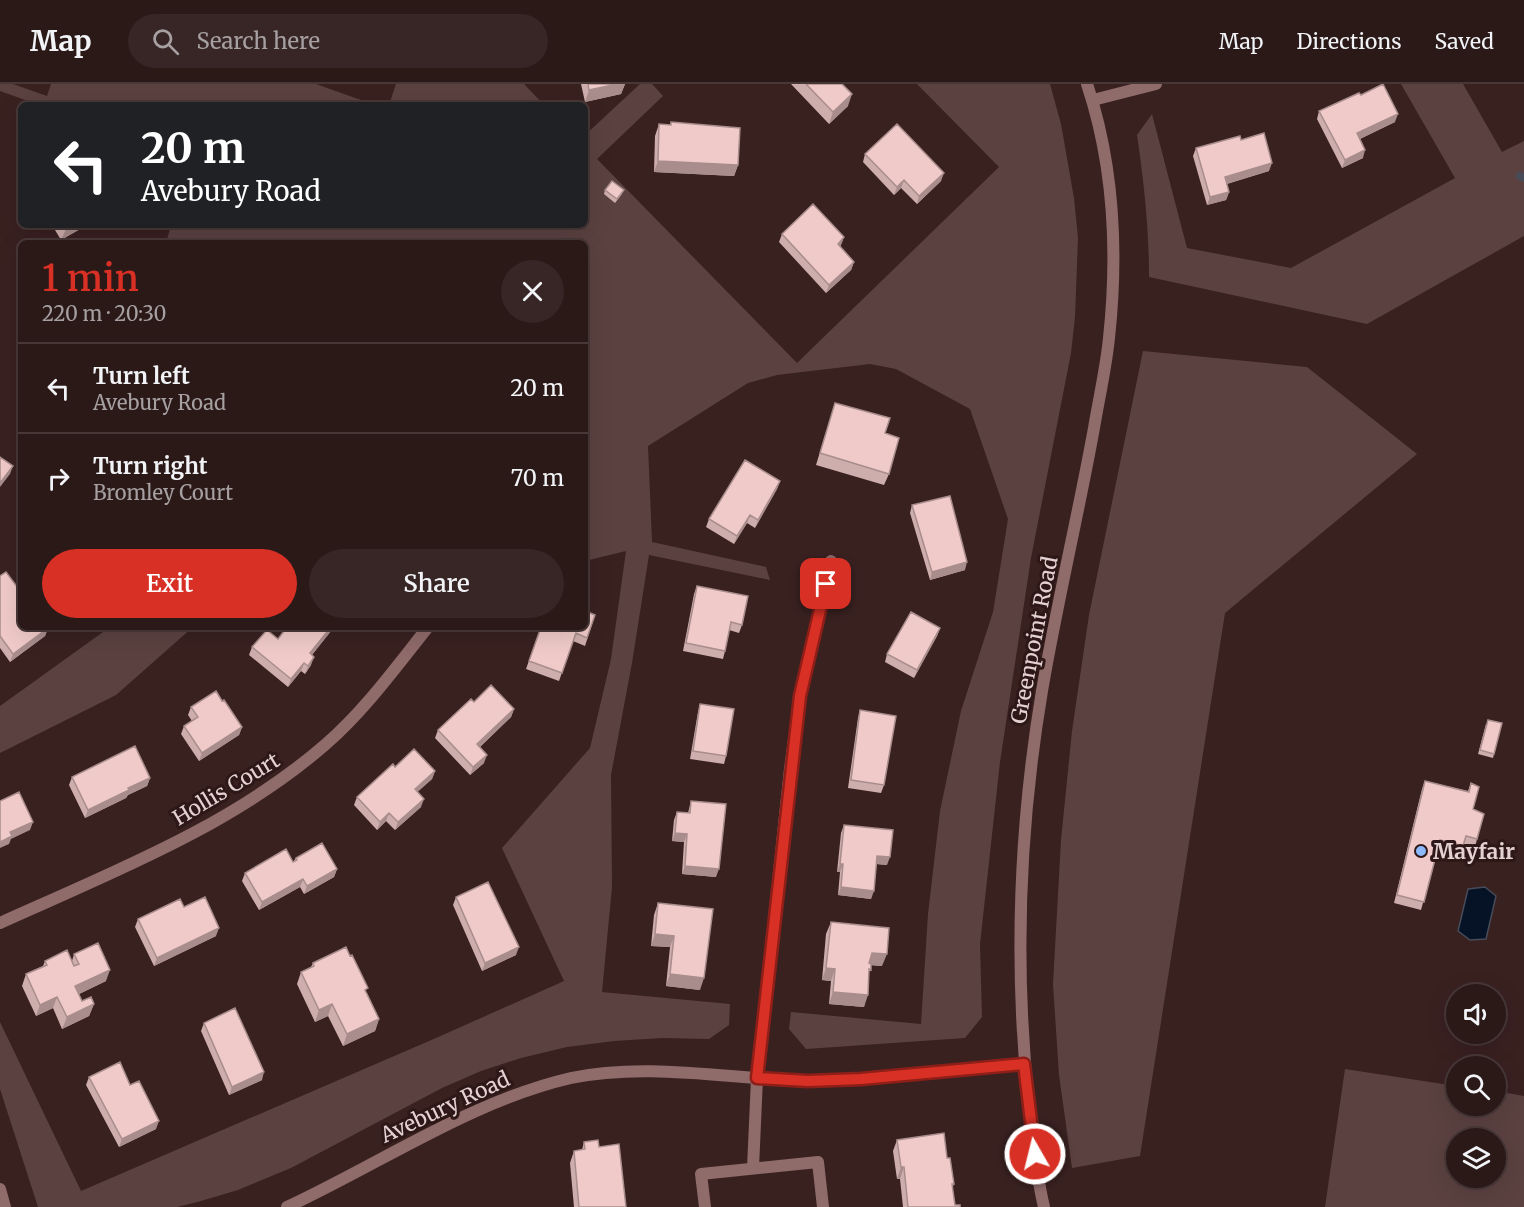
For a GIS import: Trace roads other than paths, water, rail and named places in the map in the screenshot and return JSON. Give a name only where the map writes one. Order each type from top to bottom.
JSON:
[{"type":"street","name":"Greenpoint Road","points":[[1044,1207],[1024,1064],[1020,920],[1024,830],[1042,690],[1086,472],[1107,351],[1113,285],[1113,230],[1107,164],[1093,100],[1087,84]]},
{"type":"street","points":[[1093,100],[1156,84]]},
{"type":"street","points":[[753,1168],[757,1078],[800,696],[831,561]]},
{"type":"street","name":"Hollis Court","points":[[0,923],[175,842],[225,817],[270,788],[328,743],[372,698],[426,630]]},
{"type":"street","name":"Avebury Road","points":[[286,1207],[494,1103],[572,1078],[614,1071],[808,1081],[861,1079],[1024,1064]]},
{"type":"street","points":[[705,1207],[701,1174],[818,1162],[823,1207]]},
{"type":"street","points":[[0,1189],[5,1207]]},
{"type":"water","points":[[1485,887],[1496,896],[1486,939],[1470,940],[1458,931],[1468,889]]},
{"type":"waterway","points":[[1520,176],[1524,178]]},
{"type":"place","name":"Mayfair","points":[[1421,851]]}]
